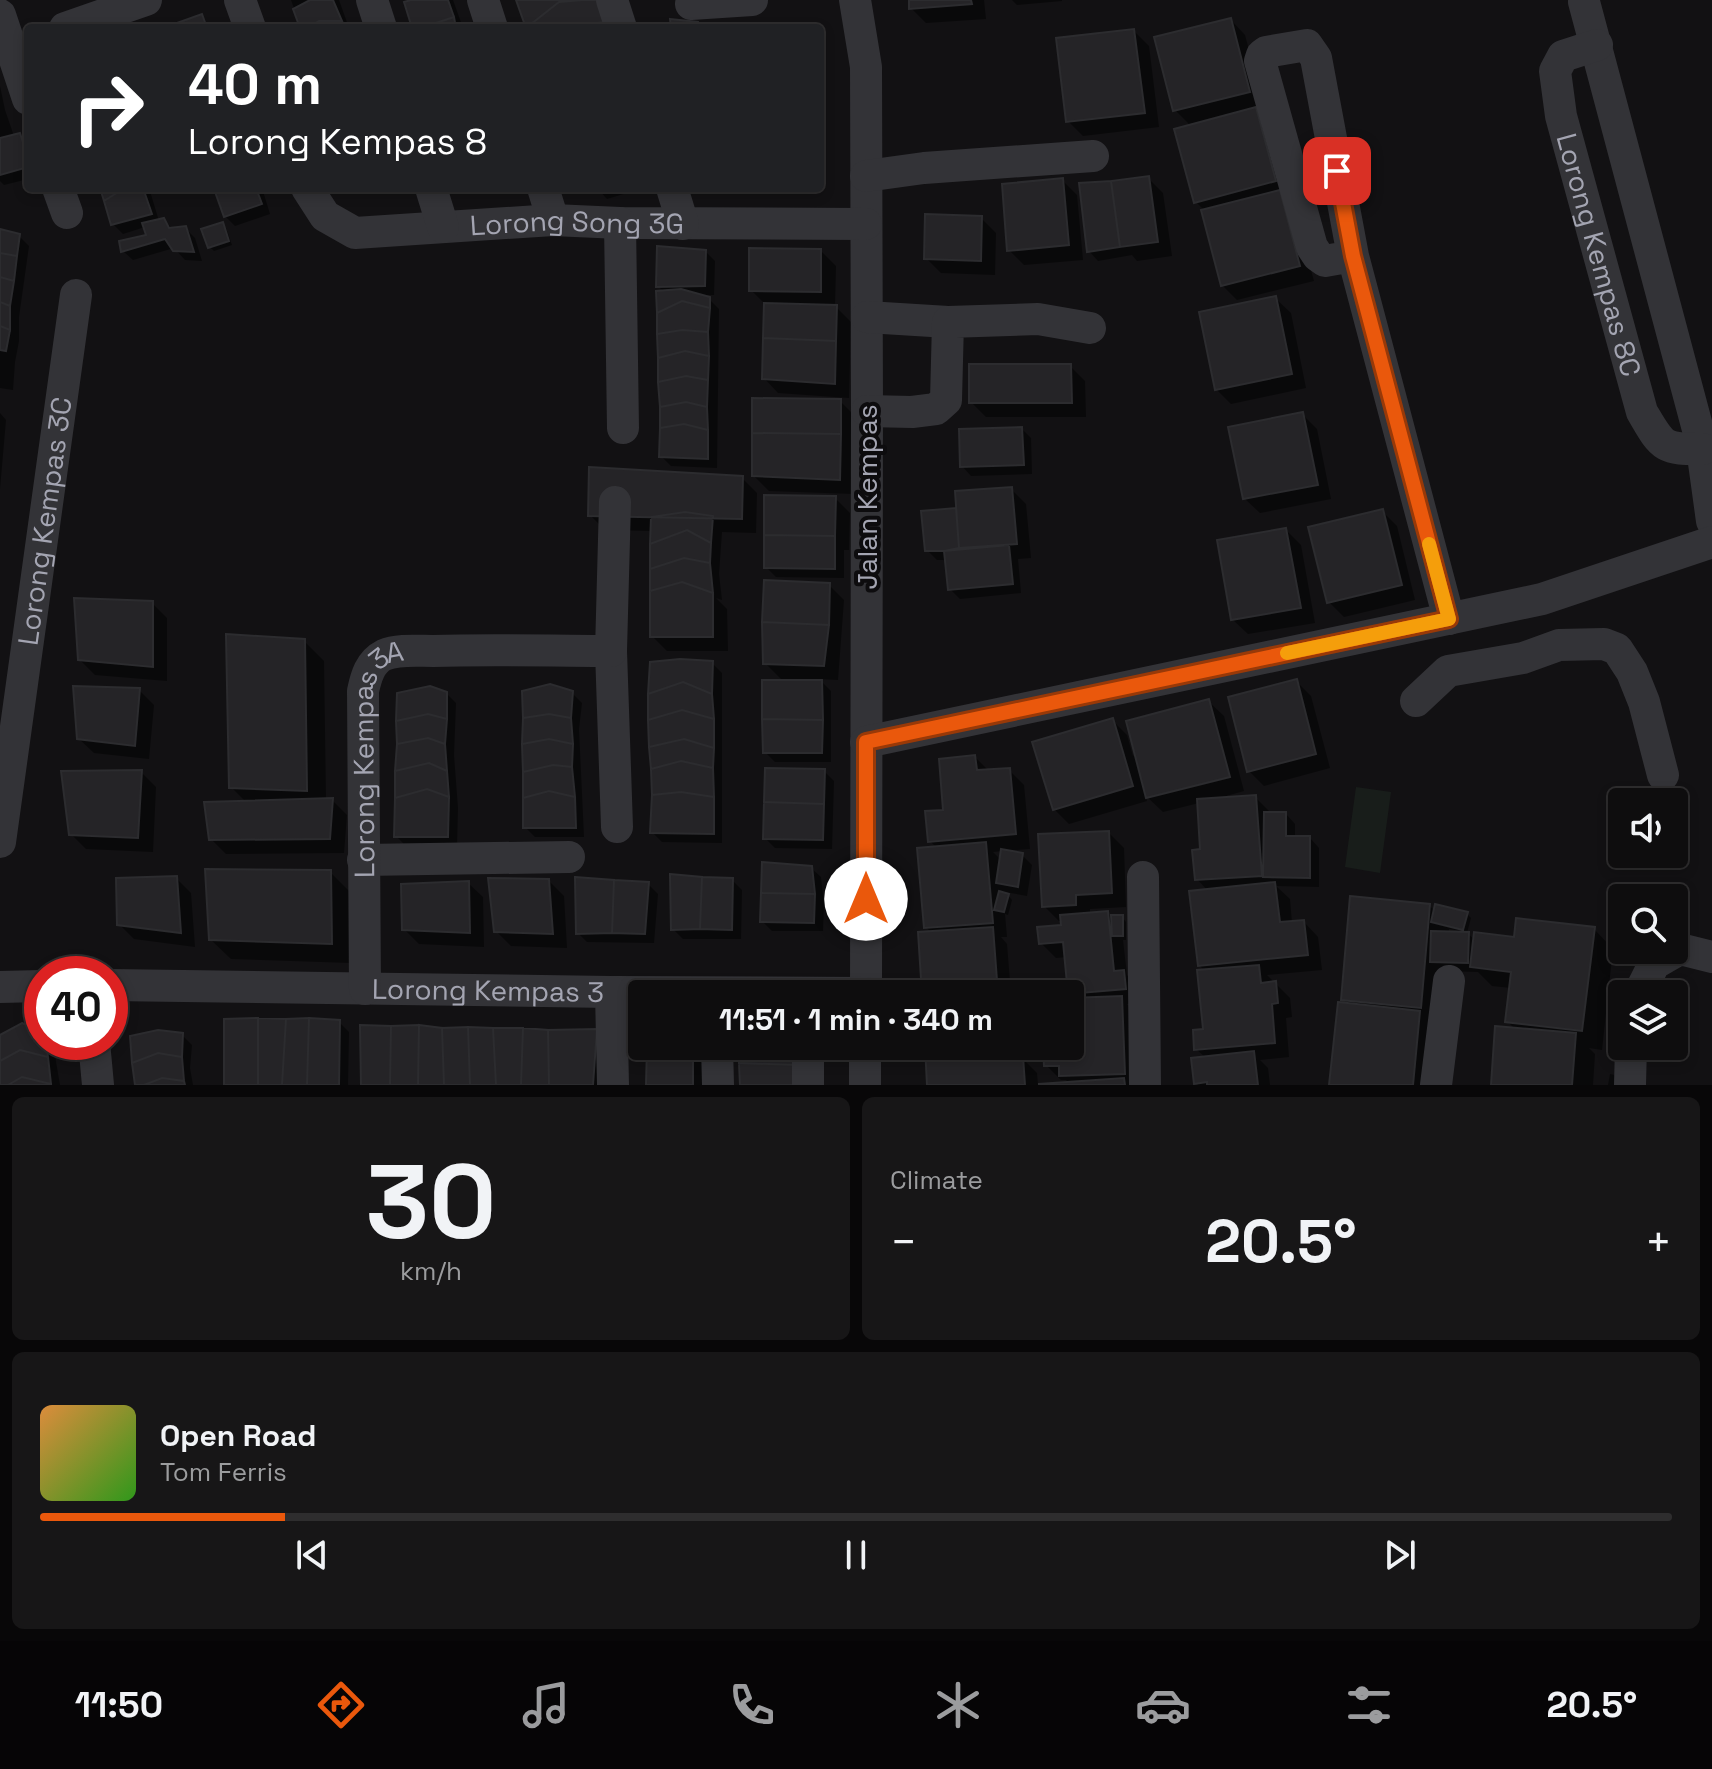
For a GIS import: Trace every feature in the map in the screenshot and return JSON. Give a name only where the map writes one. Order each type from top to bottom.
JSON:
[{"type":"street","points":[[77,24],[146,0]]},
{"type":"street","points":[[240,0],[249,24]]},
{"type":"street","points":[[372,0],[380,24]]},
{"type":"street","points":[[483,0],[491,24]]},
{"type":"street","points":[[612,0],[620,24]]},
{"type":"street","points":[[691,4],[752,0]]},
{"type":"street","name":"Jalan Kempas","points":[[855,0],[866,67],[866,980]]},
{"type":"street","name":"Lorong Kempas 8C","points":[[1584,2],[1703,449],[1712,521]]},
{"type":"street","points":[[0,15],[19,44],[24,75]]},
{"type":"street","points":[[1353,256],[1325,261],[1312,247],[1260,61],[1266,52],[1307,45],[1316,58],[1353,256],[1449,619]]},
{"type":"street","name":"Lorong Kempas 8C","points":[[1597,45],[1563,56],[1555,71],[1561,116],[1642,412],[1659,441],[1670,448],[1703,449]]},
{"type":"street","points":[[866,176],[924,168],[1093,156]]},
{"type":"street","name":"Lorong Song 3G","points":[[310,192],[325,216],[355,233],[553,220],[866,224]]},
{"type":"street","points":[[432,192],[443,227]]},
{"type":"street","points":[[544,192],[553,220]]},
{"type":"street","points":[[673,192],[683,224]]},
{"type":"street","points":[[620,223],[623,428]]},
{"type":"street","name":"Lorong Kempas 3C","points":[[0,842],[76,295]]},
{"type":"street","points":[[867,317],[948,322],[1038,319],[1090,328]]},
{"type":"street","points":[[867,411],[936,409],[946,400],[948,322]]},
{"type":"street","points":[[615,502],[611,651],[617,827]]},
{"type":"street","points":[[866,742],[1542,599],[1712,542]]},
{"type":"street","points":[[1542,599],[1559,645]]},
{"type":"street","points":[[1506,606],[1523,658]]},
{"type":"street","points":[[1416,701],[1448,671],[1523,658],[1559,645],[1604,644],[1617,649],[1632,672],[1644,702],[1663,775]]},
{"type":"street","name":"Lorong Kempas 3A","points":[[365,989],[363,691],[372,665],[381,656],[393,652],[611,651]]},
{"type":"street","points":[[363,860],[569,857]]},
{"type":"street","points":[[1143,877],[1145,1085]]},
{"type":"street","points":[[1646,980],[1654,964],[1680,949],[1712,957]]},
{"type":"street","points":[[1436,1085],[1449,981]]},
{"type":"street","name":"Lorong Kempas 3","points":[[128,985],[628,992]]},
{"type":"street","points":[[0,987],[24,986]]},
{"type":"street","points":[[611,992],[613,1085]]},
{"type":"street","points":[[96,1060],[98,1085]]},
{"type":"street","points":[[717,1060],[718,1085]]},
{"type":"street","points":[[808,1060],[808,1085]]},
{"type":"street","points":[[865,1060],[865,1085]]},
{"type":"street","points":[[1630,1085],[1631,1060]]},
{"type":"shaded area","points":[[1356,787],[1391,792],[1380,873],[1345,867]]},
{"type":"building","points":[[310,0],[333,0],[342,21],[299,24],[293,9]]},
{"type":"building","points":[[448,0],[454,17],[433,24],[411,24],[404,2]]},
{"type":"building","points":[[516,0],[583,0],[559,2],[531,24],[525,24]]},
{"type":"building","points":[[612,0],[619,20],[590,24],[531,24],[559,2]]},
{"type":"building","points":[[909,0],[971,0],[972,4],[909,9]]},
{"type":"building","points":[[202,14],[206,24],[174,24]]},
{"type":"building","points":[[454,17],[455,24],[433,24]]},
{"type":"building","points":[[1231,18],[1250,92],[1173,111],[1154,37]]},
{"type":"building","points":[[670,19],[698,24],[671,24]]},
{"type":"building","points":[[319,21],[342,21],[343,24],[314,24]]},
{"type":"building","points":[[1134,29],[1145,113],[1066,122],[1056,38]]},
{"type":"building","points":[[1256,107],[1276,181],[1194,203],[1174,129]]},
{"type":"building","points":[[20,133],[24,146],[24,168],[0,175],[0,138]]},
{"type":"building","points":[[1149,176],[1158,242],[1120,247],[1111,181]]},
{"type":"building","points":[[1063,178],[1069,245],[1007,251],[1002,184]]},
{"type":"building","points":[[1111,181],[1120,247],[1087,252],[1079,183]]},
{"type":"building","points":[[1280,190],[1300,266],[1221,286],[1201,210]]},
{"type":"building","points":[[101,192],[118,192],[104,201]]},
{"type":"building","points":[[118,192],[144,192],[152,214],[111,225],[104,201]]},
{"type":"building","points":[[215,192],[258,192],[262,204],[224,217]]},
{"type":"building","points":[[925,214],[982,216],[981,261],[924,259]]},
{"type":"building","points":[[164,218],[169,228],[186,226],[194,252],[173,251],[165,239],[121,252],[119,241],[146,235],[142,223]]},
{"type":"building","points":[[223,222],[229,241],[208,248],[201,229]]},
{"type":"building","points":[[0,229],[20,234],[17,256],[0,253]]},
{"type":"building","points":[[657,246],[706,250],[705,286],[656,287]]},
{"type":"building","points":[[749,248],[821,249],[821,292],[749,291]]},
{"type":"building","points":[[0,253],[17,256],[14,281],[0,277]]},
{"type":"building","points":[[0,277],[14,281],[10,306],[0,302]]},
{"type":"building","points":[[681,289],[710,297],[710,308],[682,301],[657,313],[656,291]]},
{"type":"building","points":[[1276,296],[1292,374],[1215,390],[1199,312]]},
{"type":"building","points":[[682,301],[710,308],[708,332],[682,330],[657,334],[657,313]]},
{"type":"building","points":[[0,302],[10,306],[10,330],[0,326]]},
{"type":"building","points":[[764,303],[837,305],[836,341],[763,338]]},
{"type":"building","points":[[0,326],[10,330],[6,351],[0,350]]},
{"type":"building","points":[[682,330],[708,332],[709,356],[685,351],[658,358],[657,334]]},
{"type":"building","points":[[763,338],[836,341],[835,384],[762,379]]},
{"type":"building","points":[[685,351],[709,356],[708,380],[686,376],[658,382],[658,358]]},
{"type":"building","points":[[969,364],[1071,364],[1072,403],[969,403]]},
{"type":"building","points":[[686,376],[708,380],[707,407],[686,402],[660,407],[658,382]]},
{"type":"building","points":[[752,398],[841,399],[841,434],[752,433]]},
{"type":"building","points":[[686,402],[707,407],[708,430],[684,424],[660,428],[660,407]]},
{"type":"building","points":[[1303,412],[1318,485],[1243,499],[1228,427]]},
{"type":"building","points":[[684,424],[708,430],[708,459],[659,457],[660,428]]},
{"type":"building","points":[[1022,427],[1024,465],[960,467],[959,429]]},
{"type":"building","points":[[752,433],[841,434],[840,480],[752,476]]},
{"type":"building","points":[[589,467],[743,476],[742,519],[588,516]]},
{"type":"building","points":[[1012,487],[1017,544],[959,548],[955,491]]},
{"type":"building","points":[[764,495],[836,496],[835,536],[764,535]]},
{"type":"building","points":[[956,508],[959,548],[925,551],[921,511]]},
{"type":"building","points":[[1383,509],[1402,585],[1327,603],[1308,527]]},
{"type":"building","points":[[685,512],[713,516],[711,543],[687,530],[650,544],[651,517]]},
{"type":"building","points":[[1286,528],[1301,608],[1231,620],[1217,540]]},
{"type":"building","points":[[687,530],[711,543],[710,563],[684,558],[650,569],[650,544]]},
{"type":"building","points":[[764,535],[835,536],[835,569],[764,568]]},
{"type":"building","points":[[1009,545],[1013,584],[948,590],[944,551]]},
{"type":"building","points":[[684,558],[710,563],[713,593],[682,582],[650,591],[650,569]]},
{"type":"building","points":[[764,580],[830,583],[829,625],[762,622]]},
{"type":"building","points":[[682,582],[713,593],[713,637],[650,637],[650,591]]},
{"type":"building","points":[[74,598],[153,601],[153,667],[78,660]]},
{"type":"building","points":[[762,622],[829,625],[824,666],[763,664]]},
{"type":"building","points":[[226,634],[305,639],[307,791],[229,788]]},
{"type":"building","points":[[680,659],[713,661],[712,694],[683,682],[648,694],[650,662]]},
{"type":"building","points":[[1297,679],[1316,754],[1247,772],[1228,697]]},
{"type":"building","points":[[762,680],[822,680],[823,720],[762,719]]},
{"type":"building","points":[[683,682],[712,694],[714,719],[682,710],[648,720],[648,694]]},
{"type":"building","points":[[550,684],[573,691],[571,718],[549,714],[523,718],[522,691]]},
{"type":"building","points":[[73,686],[140,688],[135,746],[77,739]]},
{"type":"building","points":[[430,686],[447,692],[447,719],[428,714],[396,721],[397,693]]},
{"type":"building","points":[[1209,699],[1230,777],[1146,798],[1126,721]]},
{"type":"building","points":[[682,710],[714,719],[714,748],[684,739],[649,747],[648,720]]},
{"type":"building","points":[[428,714],[447,719],[445,744],[428,738],[397,744],[396,721]]},
{"type":"building","points":[[549,714],[571,718],[573,744],[549,739],[522,744],[523,718]]},
{"type":"building","points":[[1113,718],[1133,786],[1053,810],[1032,742]]},
{"type":"building","points":[[762,719],[823,720],[822,753],[763,753]]},
{"type":"building","points":[[428,738],[445,744],[447,771],[429,763],[395,771],[397,744]]},
{"type":"building","points":[[549,739],[573,744],[572,767],[553,765],[523,772],[522,744]]},
{"type":"building","points":[[684,739],[714,748],[713,768],[681,761],[651,769],[649,747]]},
{"type":"building","points":[[975,755],[977,770],[1010,768],[1016,834],[928,842],[925,811],[943,810],[939,759]]},
{"type":"building","points":[[681,761],[713,768],[714,797],[681,792],[652,795],[651,769]]},
{"type":"building","points":[[429,763],[447,771],[449,797],[427,789],[395,798],[395,771]]},
{"type":"building","points":[[553,765],[572,767],[575,797],[549,791],[523,798],[523,772]]},
{"type":"building","points":[[765,768],[825,769],[824,804],[764,802]]},
{"type":"building","points":[[142,770],[138,838],[69,835],[61,771]]},
{"type":"building","points":[[427,789],[449,797],[448,837],[394,837],[395,798]]},
{"type":"building","points":[[549,791],[575,797],[576,828],[523,828],[523,798]]},
{"type":"building","points":[[681,792],[714,797],[714,834],[650,833],[652,795]]},
{"type":"building","points":[[1256,795],[1262,876],[1195,880],[1192,850],[1200,849],[1197,799]]},
{"type":"building","points":[[333,798],[330,839],[209,840],[204,802]]},
{"type":"building","points":[[764,802],[824,804],[823,840],[763,839]]},
{"type":"building","points":[[1264,812],[1286,812],[1286,836],[1310,836],[1310,878],[1263,877]]},
{"type":"building","points":[[1109,831],[1112,893],[1076,895],[1076,905],[1042,907],[1038,834]]},
{"type":"building","points":[[986,842],[993,923],[924,928],[917,848]]},
{"type":"building","points":[[1001,849],[1023,853],[1018,887],[996,883]]},
{"type":"building","points":[[762,862],[812,866],[815,894],[761,893]]},
{"type":"building","points":[[205,869],[331,870],[332,944],[209,940]]},
{"type":"building","points":[[670,874],[702,877],[700,929],[671,930]]},
{"type":"building","points":[[177,876],[181,933],[117,925],[116,878]]},
{"type":"building","points":[[575,877],[614,880],[612,933],[576,934]]},
{"type":"building","points":[[702,877],[733,878],[732,930],[700,929]]},
{"type":"building","points":[[488,878],[549,879],[553,934],[494,932]]},
{"type":"building","points":[[614,880],[649,882],[645,934],[612,933]]},
{"type":"building","points":[[469,881],[470,933],[402,930],[401,884]]},
{"type":"building","points":[[1275,882],[1280,922],[1304,920],[1308,955],[1198,966],[1189,891]]},
{"type":"building","points":[[999,891],[1009,894],[1004,912],[994,910]]},
{"type":"building","points":[[761,893],[815,894],[814,923],[760,922]]},
{"type":"building","points":[[1350,896],[1430,904],[1421,1008],[1341,1000]]},
{"type":"building","points":[[1435,904],[1468,912],[1463,930],[1431,922]]},
{"type":"building","points":[[1108,911],[1114,971],[1124,970],[1126,989],[1084,993],[1084,980],[1067,980],[1063,942],[1039,944],[1037,927],[1061,925],[1060,915]]},
{"type":"building","points":[[1111,915],[1123,915],[1123,936],[1112,936]]},
{"type":"building","points":[[1516,918],[1595,927],[1582,1031],[1505,1022],[1511,972],[1470,967],[1474,932],[1514,937]]},
{"type":"building","points":[[993,927],[997,980],[921,980],[918,932]]},
{"type":"building","points":[[1431,931],[1469,932],[1468,963],[1430,962]]},
{"type":"building","points":[[1259,965],[1261,983],[1276,981],[1278,1003],[1272,1004],[1275,1043],[1194,1050],[1193,1030],[1203,1029],[1197,970]]},
{"type":"building","points":[[1122,996],[1125,1074],[1059,1076],[1059,1066],[1044,1066],[1044,1060],[1084,1060],[1084,997]]},
{"type":"building","points":[[1338,1002],[1420,1011],[1413,1085],[1329,1085]]},
{"type":"building","points":[[258,1018],[258,1085],[224,1085],[224,1019]]},
{"type":"building","points":[[258,1018],[286,1019],[282,1085],[258,1085]]},
{"type":"building","points":[[309,1018],[307,1085],[282,1085],[286,1019]]},
{"type":"building","points":[[309,1018],[340,1020],[339,1085],[307,1085]]},
{"type":"building","points":[[24,1024],[24,1051],[20,1050],[0,1061],[0,1035]]},
{"type":"building","points":[[360,1025],[391,1026],[390,1085],[361,1085]]},
{"type":"building","points":[[419,1025],[418,1085],[390,1085],[391,1026]]},
{"type":"building","points":[[419,1025],[442,1028],[444,1085],[418,1085]]},
{"type":"building","points":[[1495,1026],[1576,1033],[1572,1085],[1491,1085]]},
{"type":"building","points":[[468,1027],[470,1085],[444,1085],[442,1028]]},
{"type":"building","points":[[468,1027],[493,1028],[496,1085],[470,1085]]},
{"type":"building","points":[[493,1028],[523,1028],[521,1085],[496,1085]]},
{"type":"building","points":[[523,1028],[548,1030],[549,1085],[521,1085]]},
{"type":"building","points":[[597,1029],[593,1085],[549,1085],[548,1030]]},
{"type":"building","points":[[158,1030],[183,1033],[182,1057],[158,1053],[132,1063],[130,1036]]},
{"type":"building","points":[[20,1050],[24,1051],[24,1060],[48,1060],[51,1084],[22,1077],[8,1085],[0,1085],[0,1061]]},
{"type":"building","points":[[1254,1051],[1258,1085],[1194,1084],[1191,1058]]},
{"type":"building","points":[[158,1053],[182,1057],[184,1081],[162,1078],[135,1085],[132,1063]]},
{"type":"building","points":[[647,1060],[693,1060],[693,1085],[646,1085]]},
{"type":"building","points":[[739,1060],[796,1060],[796,1065],[739,1063]]},
{"type":"building","points":[[926,1060],[1023,1060],[1025,1085],[927,1085]]},
{"type":"building","points":[[739,1063],[796,1065],[798,1085],[740,1085]]},
{"type":"building","points":[[22,1077],[51,1084],[51,1085],[8,1085]]},
{"type":"building","points":[[162,1078],[184,1081],[185,1085],[144,1085]]},
{"type":"building","points":[[1124,1078],[1125,1085],[1039,1085],[1039,1084]]},
{"type":"slow traffic","points":[[1287,653],[1449,619],[1429,544]]},
{"type":"route","points":[[866,899],[866,742],[1449,619],[1353,256],[1337,171]]}]
